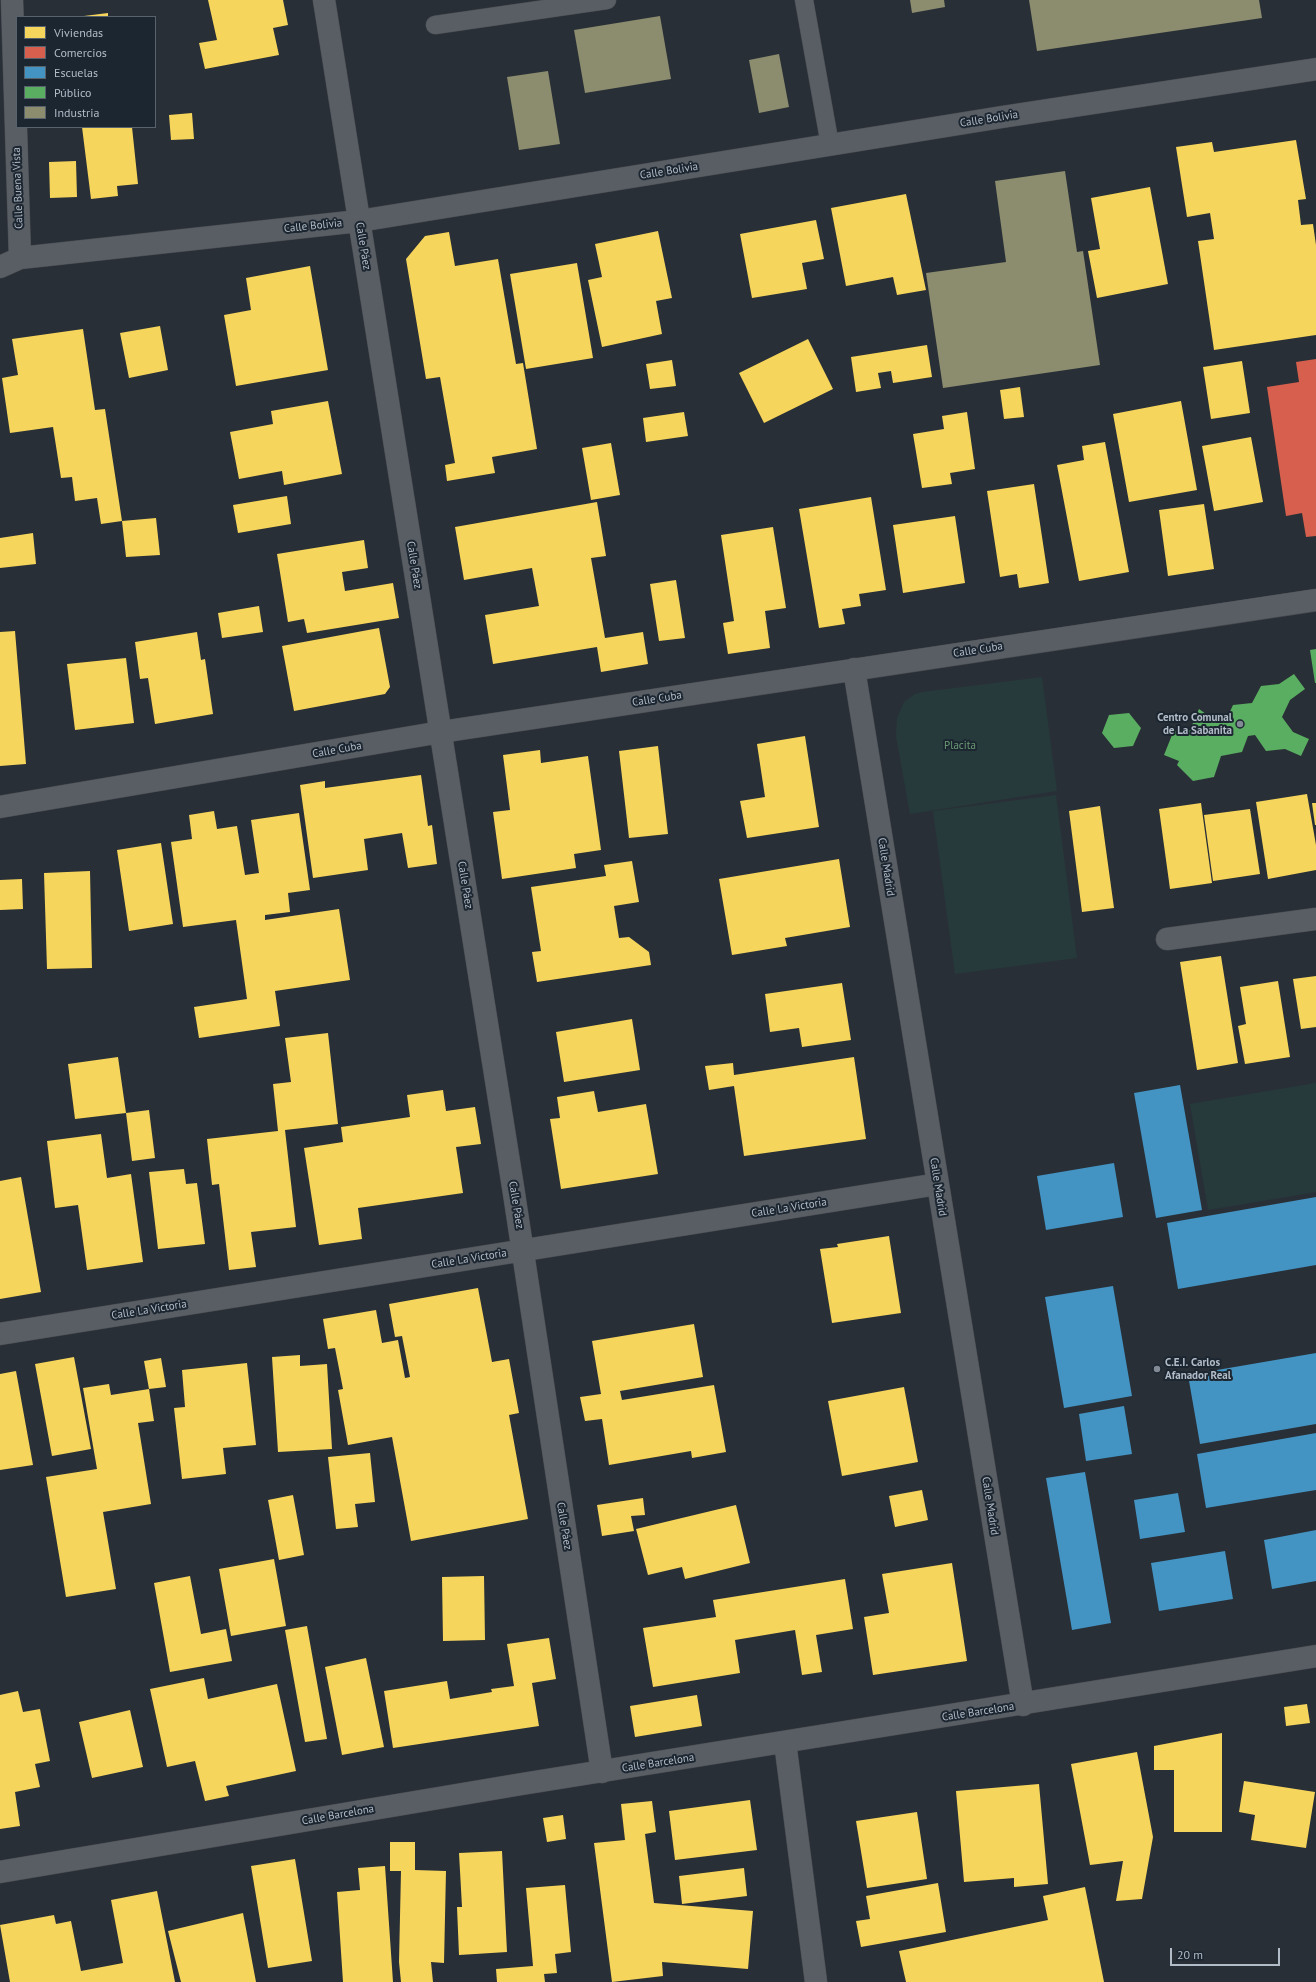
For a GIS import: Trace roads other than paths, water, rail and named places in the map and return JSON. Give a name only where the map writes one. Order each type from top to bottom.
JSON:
[{"type":"street","name":"Calle Buena Vista","points":[[12,0],[20,258]]},
{"type":"street","name":"Calle Páez","points":[[324,0],[523,1250],[602,1772]]},
{"type":"street","name":"Calle Bolivia","points":[[20,258],[359,221],[830,145],[1316,70]]},
{"type":"street","points":[[0,267],[20,258]]},
{"type":"street","name":"Calle Cuba","points":[[0,807],[441,732],[1316,600]]},
{"type":"street","name":"Calle Madrid","points":[[854,669],[1023,1705]]},
{"type":"street","points":[[1167,939],[1316,919]]},
{"type":"street","name":"Calle La Victoria","points":[[0,1334],[938,1184]]},
{"type":"street","name":"Calle Barcelona","points":[[0,1872],[1316,1656]]},
{"type":"street","points":[[785,1742],[816,1982]]},
{"type":"lane","points":[[435,25],[607,0]]},
{"type":"lane","points":[[804,0],[830,145]]},
{"type":"place","name":"Centro Comunal de La Sabanita","points":[[1240,724]]},
{"type":"place","name":"C.E.I. Carlos Afanador Real","points":[[1157,1369]]},
{"type":"park label","name":"Placita","points":[[960,746]]}]
